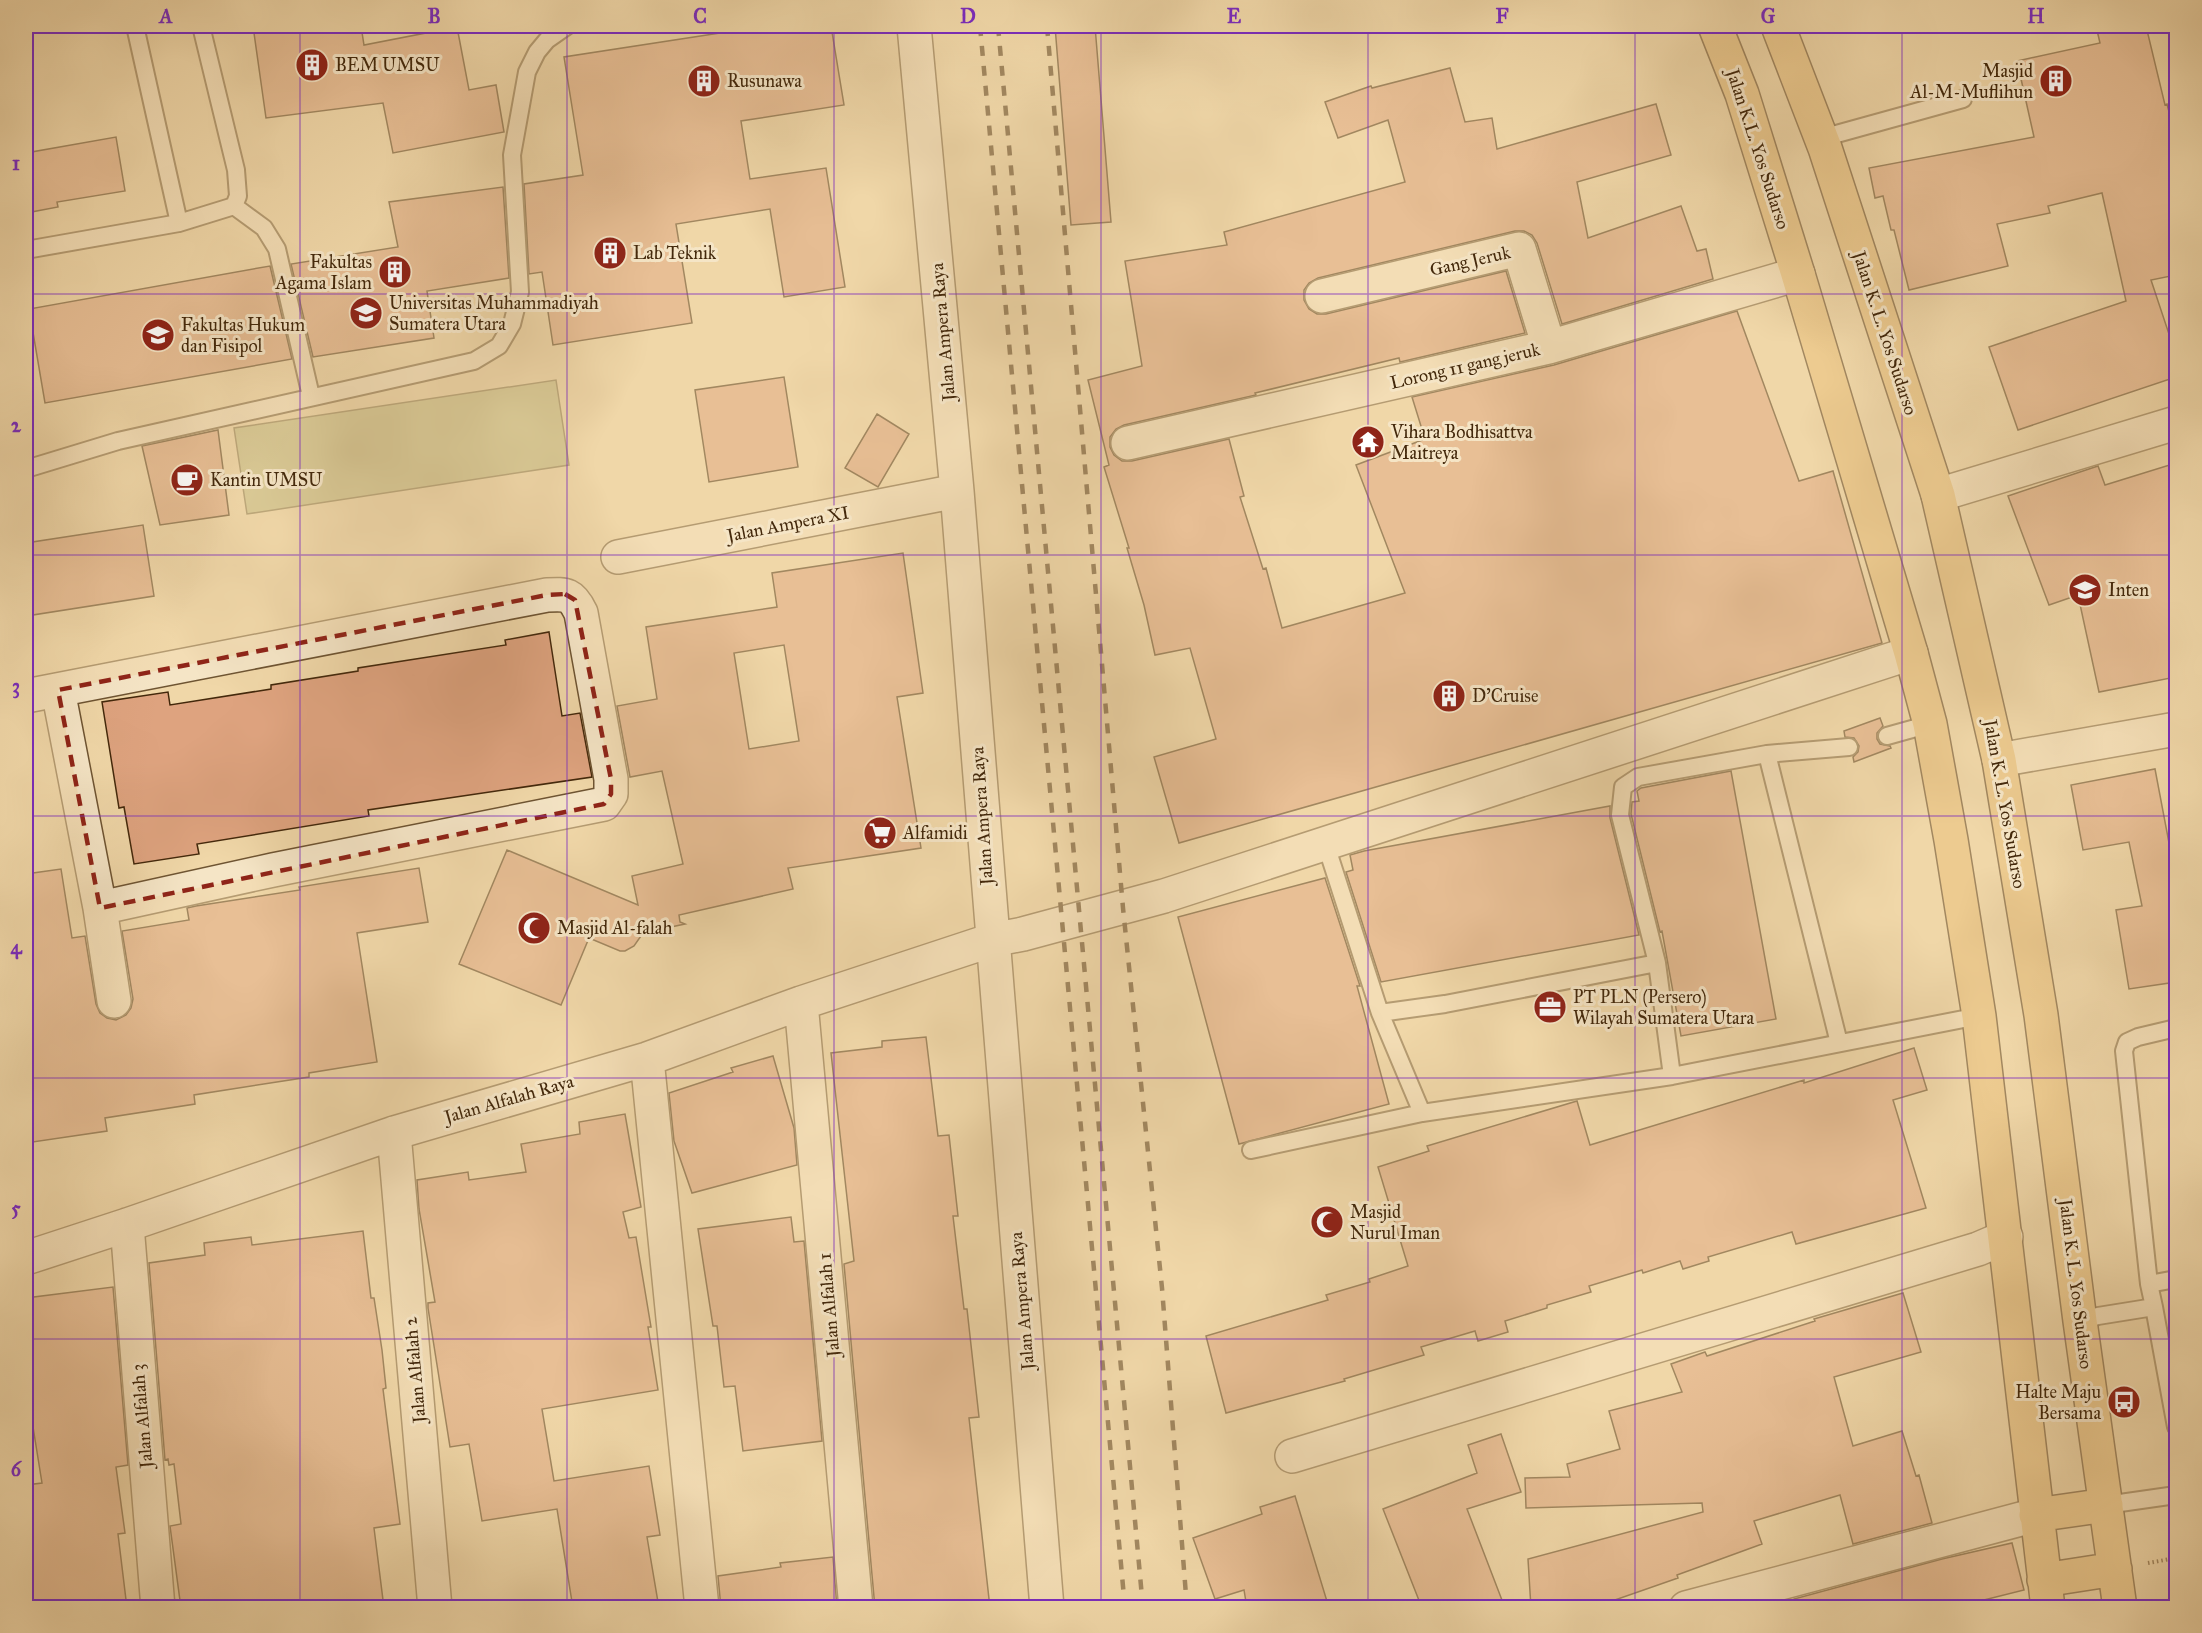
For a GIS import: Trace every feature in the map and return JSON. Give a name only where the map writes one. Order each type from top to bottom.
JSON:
[{"type":"main road","name":"Jalan K.L. Yos Sudarso","points":[[1715,26],[1742,94],[1798,274]]},
{"type":"main road","name":"Jalan K. L. Yos Sudarso","points":[[1779,26],[1822,138],[1938,495],[1999,760],[2041,1015],[2120,1608]]},
{"type":"main road","points":[[1798,274],[1930,724],[1979,1016],[2046,1594],[2115,1569]]},
{"type":"main road","points":[[2036,1515],[2106,1506]]},
{"type":"street","name":"Jalan Ampera Raya","points":[[914,26],[957,491],[1047,1608]]},
{"type":"street","name":"Gang Jeruk","points":[[1322,296],[1519,249],[1549,347]]},
{"type":"street","name":"Lorong 11 gang jeruk","points":[[1128,443],[1549,347],[1798,274]]},
{"type":"street","points":[[1938,495],[2176,423]]},
{"type":"street","name":"Jalan Ampera XI","points":[[618,556],[957,491]]},
{"type":"street","points":[[26,696],[547,595],[565,594],[575,600],[581,613],[611,779],[611,794],[604,804],[273,870],[100,908]]},
{"type":"street","name":"Jalan Alfalah Raya","points":[[26,1258],[394,1133],[647,1059],[992,939],[1023,934],[1123,908],[1911,653]]},
{"type":"street","points":[[58,690],[100,908],[114,1001]]},
{"type":"street","points":[[1999,760],[2176,729]]},
{"type":"street","name":"Jalan Alfalah 1","points":[[801,1004],[856,1608]]},
{"type":"street","points":[[647,1059],[702,1608]]},
{"type":"street","name":"Jalan Alfalah 2","points":[[394,1133],[435,1608]]},
{"type":"street","name":"Jalan Alfalah 3","points":[[127,1225],[158,1608]]},
{"type":"street","points":[[1292,1456],[1978,1249],[2006,1236]]},
{"type":"street","points":[[1686,1608],[2036,1515]]},
{"type":"lane","points":[[135,26],[179,223]]},
{"type":"lane","points":[[201,26],[236,170],[238,196],[234,206]]},
{"type":"lane","points":[[26,470],[118,441],[474,361],[499,346],[512,324],[520,292],[512,155],[527,72],[546,33],[567,26]]},
{"type":"lane","points":[[1822,138],[1963,99]]},
{"type":"lane","points":[[26,250],[179,223],[234,206]]},
{"type":"lane","points":[[234,206],[264,228],[276,249],[311,396]]},
{"type":"lane","points":[[1887,736],[1930,724]]},
{"type":"lane","points":[[1672,1076],[1657,963],[1620,815],[1623,787],[1638,777],[1767,754],[1849,747]]},
{"type":"lane","points":[[1767,754],[1839,1043]]},
{"type":"lane","points":[[1325,842],[1380,1013],[1422,1113]]},
{"type":"lane","points":[[1380,1013],[1445,1004],[1657,963]]},
{"type":"lane","points":[[1251,1150],[1422,1113],[1672,1076],[1979,1016]]},
{"type":"lane","points":[[2176,1028],[2138,1037],[2127,1042],[2124,1051],[2149,1284],[2176,1427]]},
{"type":"lane","points":[[2149,1284],[2176,1279]]},
{"type":"lane","points":[[2080,1321],[2154,1307]]},
{"type":"lane","points":[[2106,1506],[2176,1495]]},
{"type":"path","points":[[2155,1562],[2176,1558]]},
{"type":"highlighted area","points":[[565,594],[575,600],[611,779],[611,794],[604,804],[100,908],[58,690],[547,595]]},
{"type":"shaded area","points":[[556,380],[569,465],[247,514],[234,428]]},
{"type":"building","points":[[253,26],[361,26],[364,45],[457,27],[469,90],[496,85],[504,132],[393,153],[383,103],[266,118]]},
{"type":"building","points":[[766,26],[831,26],[844,105],[741,121],[750,179],[826,168],[845,287],[784,297],[770,209],[676,224],[692,323],[553,345],[542,272],[529,274],[524,184],[583,175],[564,57]]},
{"type":"building","points":[[1055,26],[1095,26],[1111,222],[1071,225]]},
{"type":"building","points":[[2096,26],[2146,26],[2165,105],[2167,104],[2176,139],[2176,275],[2151,280],[2176,355],[2176,377],[2018,430],[1989,347],[2126,301],[2102,193],[2048,206],[2050,213],[1997,224],[2008,266],[1909,290],[1883,196],[1875,198],[1869,168],[2034,137],[2017,61],[2100,43]]},
{"type":"building","points":[[1450,68],[1465,122],[1492,118],[1497,149],[1656,104],[1671,155],[1577,182],[1588,238],[1681,206],[1697,251],[1706,249],[1713,279],[1562,324],[1537,243],[1532,235],[1524,231],[1515,231],[1318,278],[1309,283],[1304,290],[1304,300],[1309,309],[1317,314],[1326,314],[1506,271],[1525,333],[1400,362],[1399,358],[1255,393],[1256,395],[1124,425],[1116,429],[1110,437],[1110,447],[1114,455],[1122,461],[1132,461],[1229,439],[1244,496],[1240,497],[1263,569],[1266,568],[1282,628],[1405,593],[1356,465],[1425,439],[1412,397],[1554,365],[1737,311],[1799,481],[1833,471],[1882,643],[1179,843],[1154,757],[1216,739],[1190,648],[1155,655],[1144,605],[1127,548],[1129,548],[1104,467],[1109,465],[1088,380],[1142,366],[1125,261],[1227,245],[1224,232],[1405,182],[1388,120],[1338,138],[1325,102],[1371,86],[1372,88]]},
{"type":"building","points":[[116,137],[125,191],[57,202],[58,207],[26,213],[26,153]]},
{"type":"building","name":"Fakultas Agama Islam","points":[[503,187],[509,278],[427,291],[434,338],[313,357],[291,264],[398,247],[389,202]]},
{"type":"building","name":"Fakultas Hukum dan Fisipol","points":[[270,266],[292,359],[45,403],[29,309]]},
{"type":"building","points":[[784,377],[798,467],[709,482],[695,390]]},
{"type":"building","points":[[877,414],[909,434],[878,487],[845,468]]},
{"type":"building","name":"Kantin UMSU","points":[[218,430],[229,515],[160,525],[142,446]]},
{"type":"building","points":[[2176,463],[2176,677],[2099,692],[2078,595],[2049,605],[2008,496],[2098,466],[2105,485]]},
{"type":"building","points":[[143,525],[154,596],[26,616],[26,543]]},
{"type":"building","points":[[903,553],[923,693],[897,697],[921,848],[788,868],[793,889],[679,915],[680,922],[685,924],[643,933],[634,946],[625,951],[589,938],[561,1005],[459,964],[507,850],[638,905],[632,876],[683,864],[662,771],[630,777],[617,706],[657,699],[646,627],[777,607],[772,573]],"holes":[[[784,645],[799,741],[749,749],[734,653]]]},
{"type":"building","points":[[549,632],[562,716],[580,713],[592,777],[368,810],[369,816],[197,844],[199,854],[134,864],[124,807],[119,808],[102,702],[168,692],[170,705],[271,689],[271,685],[358,671],[358,668],[506,645],[505,640]]},
{"type":"building","points":[[1880,718],[1883,726],[1877,733],[1877,739],[1880,744],[1891,748],[1854,762],[1853,757],[1858,752],[1859,746],[1854,738],[1845,737],[1844,731]]},
{"type":"building","points":[[2155,769],[2169,843],[2176,842],[2176,982],[2129,989],[2116,910],[2142,906],[2129,842],[2083,850],[2071,785]]},
{"type":"building","points":[[1731,771],[1776,1019],[1681,1036],[1662,931],[1660,932],[1631,814],[1632,802],[1639,801],[1637,791],[1641,788]]},
{"type":"building","points":[[1610,806],[1610,818],[1639,935],[1381,982],[1346,872],[1353,870],[1350,855]]},
{"type":"building","points":[[419,868],[428,922],[357,933],[377,1062],[309,1073],[309,1077],[194,1095],[195,1104],[105,1118],[107,1131],[26,1143],[26,874],[61,869],[72,938],[85,936],[96,1004],[100,1013],[116,1020],[126,1015],[133,999],[122,931],[189,920],[187,908],[196,906]]},
{"type":"building","points":[[1325,878],[1360,986],[1357,986],[1389,1104],[1239,1144],[1178,917]]},
{"type":"building","points":[[926,1037],[938,1136],[949,1135],[958,1216],[953,1216],[964,1309],[967,1309],[979,1417],[969,1418],[990,1608],[875,1608],[844,1264],[854,1261],[831,1053],[882,1047],[882,1041]]},
{"type":"building","points":[[1914,1048],[1927,1090],[1893,1100],[1926,1208],[1796,1244],[1792,1232],[1708,1257],[1709,1261],[1683,1269],[1680,1261],[1643,1273],[1642,1270],[1589,1286],[1591,1292],[1505,1321],[1508,1332],[1478,1341],[1475,1331],[1421,1347],[1424,1355],[1344,1379],[1345,1381],[1226,1413],[1206,1336],[1328,1300],[1326,1295],[1370,1282],[1369,1279],[1408,1266],[1378,1167],[1429,1151],[1427,1146],[1577,1101],[1590,1145],[1804,1080],[1804,1083]]},
{"type":"building","points":[[773,1056],[794,1128],[797,1165],[692,1193],[674,1141],[669,1093],[733,1072],[731,1068]]},
{"type":"building","points":[[625,1114],[641,1207],[623,1212],[629,1238],[636,1237],[651,1327],[648,1327],[658,1390],[542,1409],[554,1481],[649,1466],[660,1535],[647,1537],[659,1608],[573,1608],[557,1509],[482,1521],[469,1444],[450,1447],[428,1308],[428,1303],[435,1302],[419,1209],[417,1180],[468,1172],[469,1180],[526,1172],[521,1144],[580,1134],[579,1122]]},
{"type":"building","points":[[791,1217],[794,1242],[804,1241],[822,1441],[743,1451],[735,1386],[724,1387],[717,1326],[713,1326],[698,1229]]},
{"type":"building","points":[[363,1231],[371,1298],[374,1298],[382,1350],[386,1388],[383,1389],[400,1524],[374,1528],[384,1608],[181,1608],[170,1526],[181,1524],[174,1464],[169,1465],[168,1459],[165,1460],[149,1263],[205,1255],[204,1243],[251,1237],[252,1245]]},
{"type":"building","points":[[113,1287],[128,1465],[116,1467],[125,1533],[118,1534],[127,1608],[26,1608],[26,1485],[42,1483],[33,1427],[26,1428],[26,1298]]},
{"type":"building","points":[[1903,1293],[1921,1352],[1834,1377],[1853,1446],[1902,1431],[1916,1476],[1919,1475],[1932,1523],[1853,1544],[1840,1495],[1754,1521],[1762,1544],[1677,1575],[1678,1578],[1592,1608],[1531,1608],[1528,1559],[1703,1512],[1702,1503],[1526,1508],[1525,1478],[1570,1477],[1567,1464],[1620,1449],[1609,1411],[1682,1392],[1671,1364],[1705,1352],[1707,1356],[1815,1321],[1814,1319]]},
{"type":"building","points":[[1501,1434],[1521,1492],[1467,1509],[1505,1608],[1422,1608],[1383,1509],[1477,1473],[1468,1445]]},
{"type":"building","points":[[1295,1496],[1329,1608],[1247,1608],[1244,1590],[1215,1599],[1193,1538],[1262,1514],[1260,1507]]},
{"type":"building","points":[[2012,1543],[2024,1590],[1952,1608],[1795,1608],[1794,1599],[1942,1559]]},
{"type":"building","points":[[833,1557],[837,1608],[721,1608],[718,1576],[781,1567],[780,1563]]},
{"type":"railway","points":[[980,26],[1125,1608]]},
{"type":"railway","points":[[998,26],[1143,1608]]},
{"type":"railway","points":[[1047,26],[1123,908],[1162,1288],[1187,1608]]},
{"type":"place","name":"BEM UMSU","points":[[312,65]]},
{"type":"place","name":"Rusunawa","points":[[704,81]]},
{"type":"place","name":"Masjid Al-M-Muflihun","points":[[2056,81]]},
{"type":"place","name":"Lab Teknik","points":[[610,253]]},
{"type":"place","name":"Fakultas Agama Islam","points":[[395,272]]},
{"type":"place","name":"Universitas Muhammadiyah Sumatera Utara","points":[[366,313]]},
{"type":"place","name":"Fakultas Hukum dan Fisipol","points":[[158,335]]},
{"type":"place","name":"Vihara Bodhisattva Maitreya","points":[[1368,442]]},
{"type":"place","name":"Kantin UMSU","points":[[187,480]]},
{"type":"place","name":"Inten","points":[[2085,590]]},
{"type":"place","name":"D'Cruise","points":[[1449,696]]},
{"type":"place","name":"Alfamidi","points":[[880,833]]},
{"type":"place","name":"Masjid Al-falah","points":[[534,928]]},
{"type":"place","name":"PT PLN (Persero) Wilayah Sumatera Utara","points":[[1550,1007]]},
{"type":"place","name":"Masjid Nurul Iman","points":[[1327,1222]]},
{"type":"place","name":"Halte Maju Bersama","points":[[2124,1402]]}]
